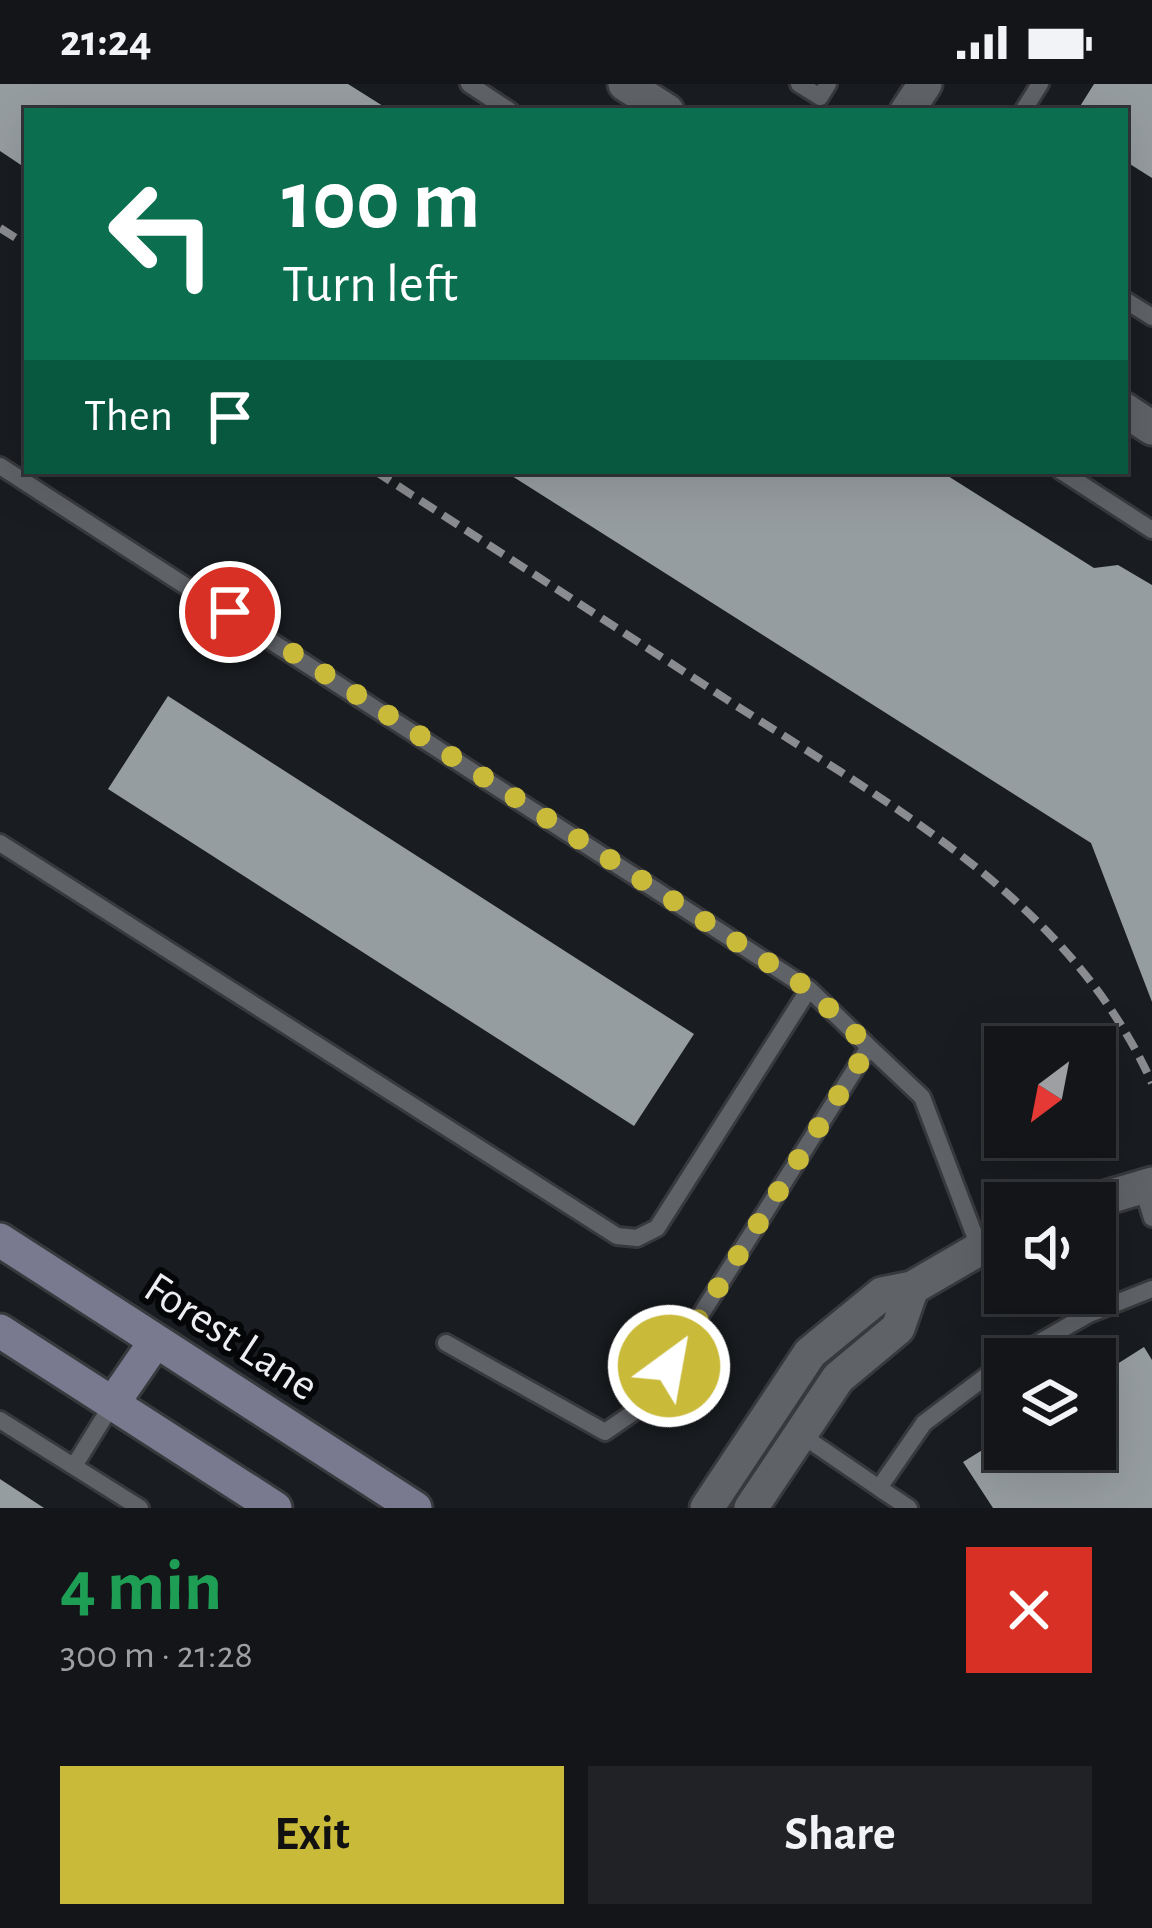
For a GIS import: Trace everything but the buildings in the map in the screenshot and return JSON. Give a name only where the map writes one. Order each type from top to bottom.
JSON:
[{"type":"main road","name":"Forest Lane","points":[[0,1240],[415,1508]]},
{"type":"main road","points":[[0,1331],[275,1508]]},
{"type":"main road","points":[[113,1403],[155,1342]]},
{"type":"street","points":[[625,84],[662,108]]},
{"type":"street","points":[[1116,1200],[1149,1196]]},
{"type":"street","points":[[707,1508],[810,1353],[882,1294],[912,1288],[984,1246]]},
{"type":"street","points":[[751,1508],[838,1378],[898,1328],[912,1288]]},
{"type":"lane","points":[[469,84],[505,108]]},
{"type":"lane","points":[[799,84],[820,97],[828,84]]},
{"type":"lane","points":[[0,466],[809,989],[922,1097],[984,1225]]},
{"type":"lane","points":[[1066,474],[1152,530]]},
{"type":"lane","points":[[0,843],[617,1236],[637,1238],[657,1228],[809,989]]},
{"type":"lane","points":[[446,1343],[605,1432],[644,1406],[869,1047]]},
{"type":"lane","points":[[1047,1338],[1152,1289]]},
{"type":"lane","points":[[879,1488],[924,1423],[984,1377]]},
{"type":"lane","points":[[74,1466],[113,1403]]},
{"type":"lane","points":[[0,1420],[140,1508]]},
{"type":"lane","points":[[800,1434],[909,1508]]},
{"type":"railway","points":[[0,228],[24,243]]},
{"type":"railway","points":[[380,474],[849,777],[969,861],[1073,960],[1117,1018],[1152,1083]]},
{"type":"route","points":[[230,612],[809,989],[869,1047],[669,1366]]}]
